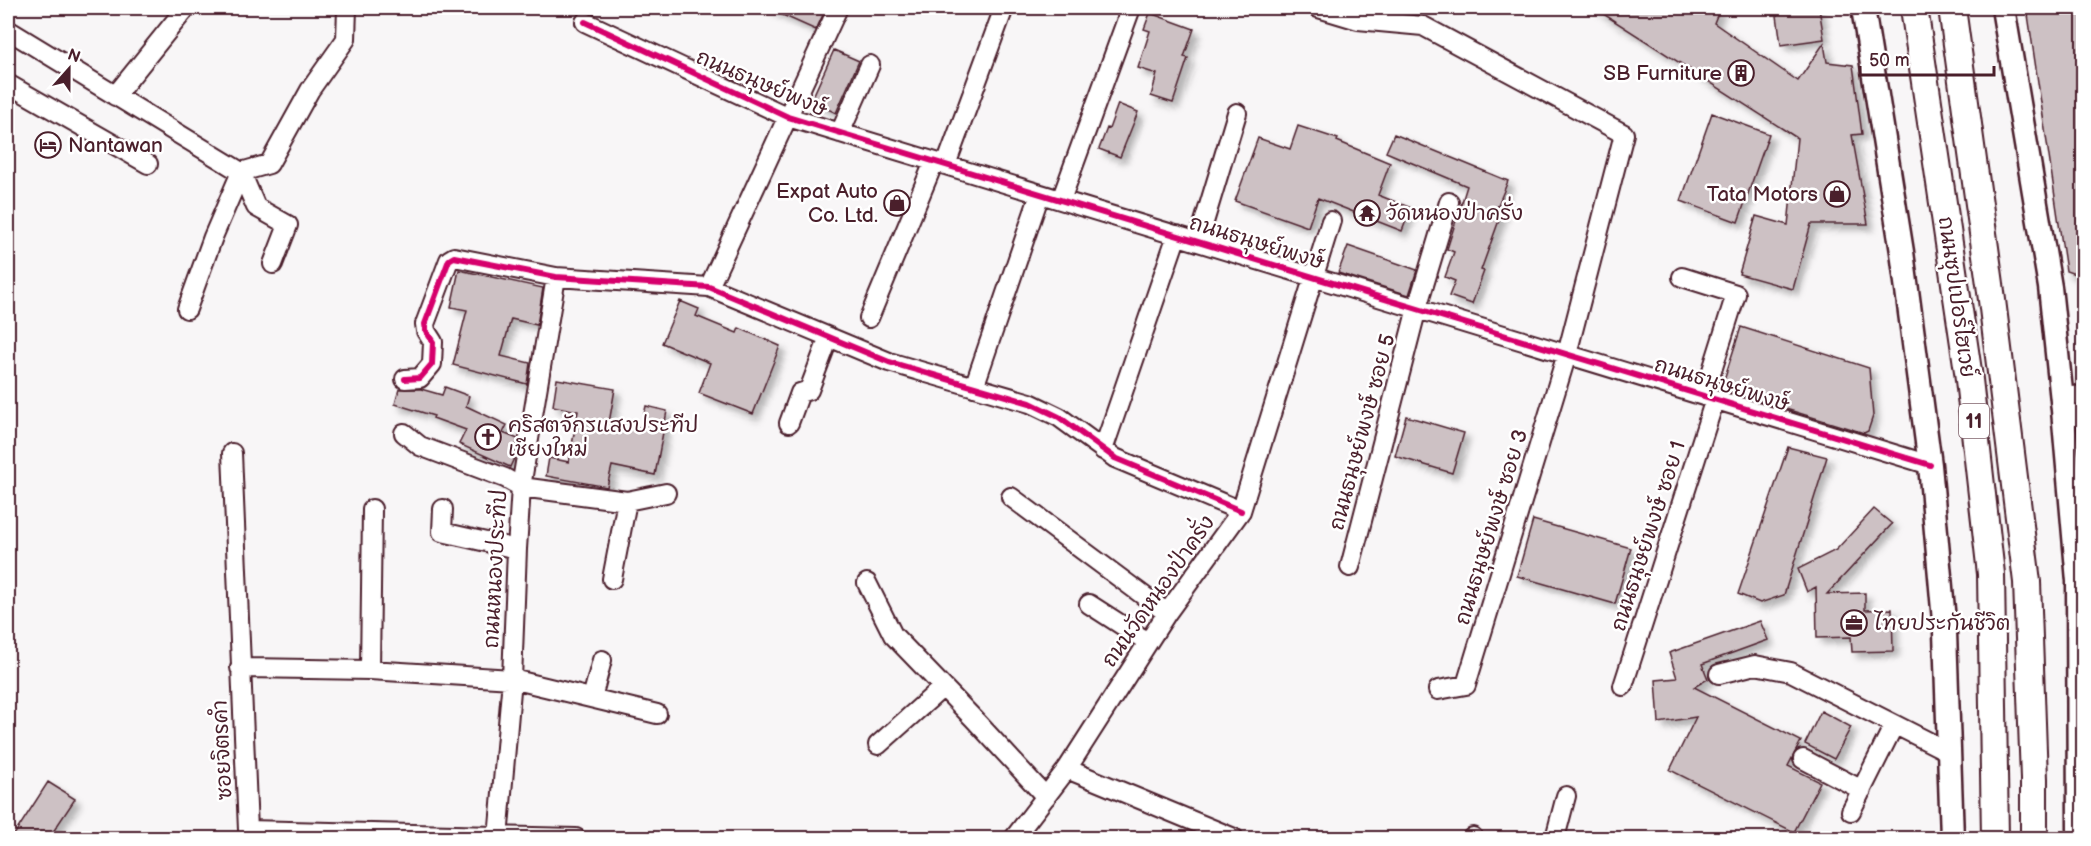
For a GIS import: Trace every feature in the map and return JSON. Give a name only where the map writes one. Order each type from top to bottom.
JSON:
[{"type":"highway","name":"ถนนซุปเปอร์ไฮเวย์","points":[[1914,8],[1968,371],[1991,574],[1995,838]]},
{"type":"highway","name":"ถนนซุปเปอร์ไฮเวย์","points":[[1952,8],[1990,284],[2027,582],[2034,838]]},
{"type":"main road","points":[[1863,8],[1902,252],[1930,465],[1945,633],[1952,838]]},
{"type":"main road","points":[[2004,8],[2050,287],[2073,405],[2078,581],[2081,798],[2079,838]]},
{"type":"street","points":[[116,96],[186,8]]},
{"type":"street","points":[[241,172],[269,164],[310,90],[346,39],[347,8]]},
{"type":"street","points":[[709,287],[838,8]]},
{"type":"street","points":[[868,318],[940,163],[1004,8]]},
{"type":"street","points":[[1060,200],[1131,8]]},
{"type":"street","points":[[1318,8],[1358,20],[1423,26],[1624,134],[1567,354]]},
{"type":"street","name":"ถนนธนุษย์พงษ์","points":[[585,22],[788,117],[1930,465]]},
{"type":"street","points":[[8,30],[241,172],[256,207],[288,225],[273,264]]},
{"type":"street","points":[[840,133],[870,65]]},
{"type":"street","points":[[8,84],[148,164]]},
{"type":"street","points":[[1198,242],[1237,113]]},
{"type":"street","points":[[187,309],[213,237],[241,172]]},
{"type":"street","points":[[974,387],[1040,194]]},
{"type":"street","name":"ถนนธนุษย์พงษ์ ซอย 5","points":[[1350,567],[1417,309],[1449,202]]},
{"type":"street","name":"ถนนวัดหนองป่าครั่ง","points":[[1014,838],[1066,769],[1167,612],[1241,511],[1331,221]]},
{"type":"street","points":[[1103,450],[1177,236]]},
{"type":"street","points":[[405,379],[420,378],[432,364],[434,342],[426,331],[425,324],[452,258],[458,257],[556,277],[709,287],[889,363],[1030,404],[1059,417],[1115,458],[1241,511]]},
{"type":"street","name":"ถนนหนองประทีป","points":[[498,837],[512,679],[521,487],[556,277]]},
{"type":"street","name":"ถนนธนุษย์พงษ์ ซอย 1","points":[[1623,686],[1710,398],[1736,294],[1682,277]]},
{"type":"street","points":[[789,423],[800,393],[809,390],[829,337]]},
{"type":"street","name":"ถนนธนุษย์พงษ์ ซอย 3","points":[[1437,690],[1466,685],[1567,354]]},
{"type":"street","points":[[404,433],[420,446],[505,478],[521,487],[627,501],[666,493]]},
{"type":"street","name":"ซอยจิตรคำ","points":[[232,453],[248,830],[498,837]]},
{"type":"street","points":[[1011,497],[1167,612]]},
{"type":"street","points":[[612,579],[627,501]]},
{"type":"street","points":[[370,670],[372,509]]},
{"type":"street","points":[[443,509],[442,532],[517,549]]},
{"type":"street","points":[[867,583],[893,635],[1046,796]]},
{"type":"street","points":[[1089,604],[1148,642]]},
{"type":"street","points":[[592,698],[602,660]]},
{"type":"street","points":[[1719,674],[1755,665],[1791,672],[1949,752]]},
{"type":"street","points":[[240,668],[370,670],[512,679],[657,714]]},
{"type":"street","points":[[878,745],[943,687]]},
{"type":"street","points":[[1851,811],[1894,725]]},
{"type":"street","points":[[1803,759],[1862,790]]},
{"type":"street","points":[[1066,769],[1234,838]]},
{"type":"street","points":[[1555,838],[1566,796]]},
{"type":"street","points":[[498,837],[576,838]]},
{"type":"building","points":[[767,8],[826,8],[816,30]]},
{"type":"building","points":[[1594,8],[1720,8],[1714,23],[1798,81],[1824,43],[1827,62],[1853,65],[1862,134],[1852,135],[1868,224],[1811,224],[1793,289],[1739,274],[1756,216],[1788,225],[1797,138]]},
{"type":"building","points":[[1776,8],[1819,8],[1824,39],[1781,45]]},
{"type":"building","points":[[2027,8],[2084,8],[2084,277],[2066,271]]},
{"type":"building","points":[[1150,13],[1194,29],[1184,57],[1188,58],[1173,103],[1151,96],[1157,74],[1138,68],[1150,31],[1144,29]]},
{"type":"building","points":[[834,50],[859,61],[836,113],[811,101]]},
{"type":"building","points":[[1118,104],[1138,112],[1120,157],[1099,149]]},
{"type":"building","points":[[1712,113],[1769,134],[1738,222],[1681,201]]},
{"type":"building","points":[[1298,126],[1338,139],[1337,141],[1390,163],[1378,195],[1411,208],[1402,231],[1318,198],[1308,227],[1235,201],[1258,138],[1290,149]]},
{"type":"building","points":[[1394,134],[1508,181],[1496,210],[1502,212],[1481,270],[1484,271],[1472,304],[1449,296],[1455,281],[1445,277],[1454,252],[1447,249],[1467,186],[1386,152]]},
{"type":"building","points":[[1348,246],[1417,270],[1409,295],[1338,273]]},
{"type":"building","points":[[459,270],[543,288],[537,325],[511,319],[501,356],[530,363],[527,384],[453,365],[467,310],[451,307]]},
{"type":"building","points":[[680,301],[699,309],[696,316],[737,333],[739,328],[780,346],[753,414],[699,393],[710,363],[662,343]]},
{"type":"building","points":[[1741,327],[1869,368],[1873,416],[1868,431],[1864,433],[1721,389]]},
{"type":"building","points":[[557,379],[615,389],[609,423],[641,428],[646,406],[667,411],[655,475],[612,466],[607,487],[546,476],[549,458],[569,462],[578,411],[553,406]]},
{"type":"building","points":[[445,387],[469,396],[466,406],[507,425],[503,433],[518,439],[510,467],[459,444],[466,430],[433,418],[434,416],[395,404],[399,389],[421,389],[442,395]]},
{"type":"building","points":[[1406,416],[1464,433],[1452,473],[1395,456]]},
{"type":"building","points":[[1788,447],[1827,457],[1784,595],[1760,603],[1738,594]]},
{"type":"building","points":[[1874,509],[1892,524],[1827,594],[1865,593],[1865,610],[1892,609],[1893,651],[1852,652],[1851,637],[1817,638],[1816,587],[1807,592],[1798,569],[1836,550]]},
{"type":"building","points":[[1533,520],[1631,548],[1615,604],[1517,576]]},
{"type":"building","points":[[1760,621],[1768,640],[1702,664],[1708,679],[1694,687],[1801,741],[1788,766],[1820,782],[1794,832],[1670,770],[1696,717],[1659,723],[1656,680],[1677,678],[1669,653]]},
{"type":"building","points":[[1821,711],[1851,727],[1834,759],[1805,744]]},
{"type":"building","points":[[48,782],[75,799],[49,838],[12,838]]},
{"type":"cycle path","points":[[585,22],[788,117],[1930,465]]},
{"type":"cycle path","points":[[405,379],[420,378],[432,364],[433,342],[426,331],[425,324],[449,260],[454,257],[556,277],[709,287],[889,362],[1030,403],[1059,417],[1115,458],[1241,511]]},
{"type":"place","name":"SB Furniture","points":[[1741,73]]},
{"type":"place","name":"Nantawan","points":[[48,145]]},
{"type":"place","name":"Tata Motors","points":[[1837,194]]},
{"type":"place","name":"Expat Auto Co. Ltd.","points":[[897,203]]},
{"type":"place","name":"วัดหนองป่าครั่ง","points":[[1367,213]]},
{"type":"place","name":"คริสตจักรแสงประทีป เชียงใหม่","points":[[488,437]]},
{"type":"place","name":"ไทยประกันชีวิต","points":[[1854,623]]}]
